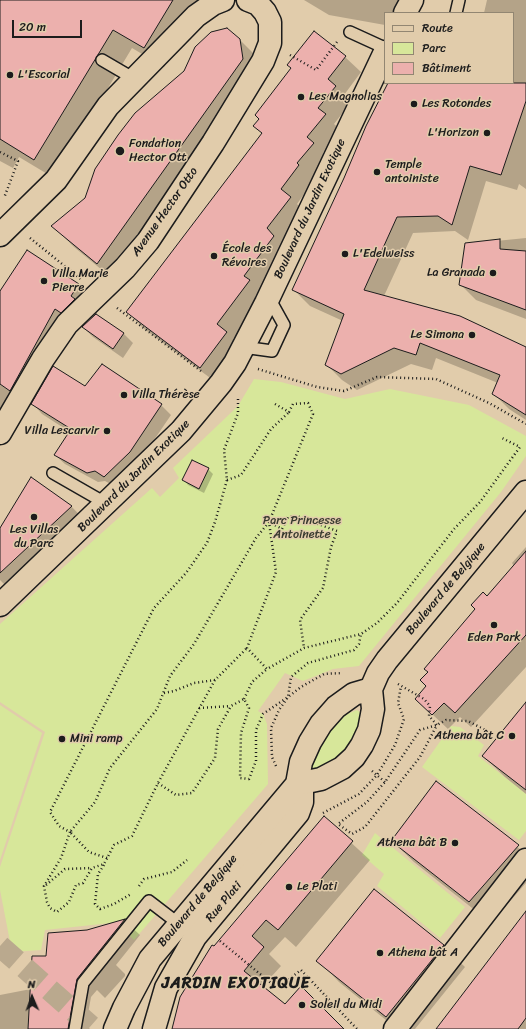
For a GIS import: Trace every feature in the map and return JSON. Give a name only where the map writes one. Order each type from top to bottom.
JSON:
[{"type":"street","points":[[7,229],[56,180],[108,106],[196,16],[213,4],[223,0]]},
{"type":"street","points":[[406,12],[412,0]]},
{"type":"street","name":"Avenue Hector Otto","points":[[0,433],[43,359],[67,324],[124,268],[148,241],[213,142],[263,61],[270,43],[270,22],[265,12],[255,1]]},
{"type":"street","name":"Boulevard du Jardin Exotique","points":[[0,605],[107,504],[181,431],[221,383],[243,347],[268,298],[384,54]]},
{"type":"street","name":"Boulevard de Belgique","points":[[115,1029],[124,1008],[150,959],[297,784],[301,762],[310,742],[321,724],[336,708],[354,694],[371,689],[387,660],[526,492]]},
{"type":"street","points":[[297,784],[321,779],[342,768],[354,757],[369,730],[373,709],[371,689]]},
{"type":"street","name":"Rue Plati","points":[[154,1029],[166,988],[195,937],[298,813],[302,802],[302,791],[297,784]]},
{"type":"street","points":[[395,1029],[526,860]]},
{"type":"lane","points":[[456,12],[459,0]]},
{"type":"lane","points":[[350,32],[384,48]]},
{"type":"lane","points":[[102,60],[126,74],[133,80]]},
{"type":"lane","points":[[53,473],[107,504]]},
{"type":"lane","points":[[75,1029],[84,983],[149,901],[179,924]]},
{"type":"path","points":[[289,55],[316,70],[338,39]]},
{"type":"path","points":[[0,152],[18,161],[5,195],[1,212],[7,229]]},
{"type":"path","points":[[30,238],[87,284]]},
{"type":"path","points":[[111,303],[203,372]]},
{"type":"path","points":[[283,375],[317,387],[344,392],[377,377],[436,379],[489,403],[526,424]]},
{"type":"path","points":[[92,868],[83,883],[76,885],[69,902],[57,912],[50,908],[47,902],[44,886],[61,858],[70,832],[95,802],[110,768],[157,709],[170,676],[194,644],[256,538],[269,522],[313,414],[308,403],[293,404],[289,412],[271,429],[241,475],[227,480]]},
{"type":"path","points":[[275,404],[289,412]]},
{"type":"path","points":[[107,858],[89,852],[70,832],[59,826],[50,812],[154,608],[186,573],[207,543],[215,522],[227,480],[224,450],[238,413],[238,406]]},
{"type":"path","points":[[199,708],[231,706],[244,699],[252,682],[266,669],[304,648],[361,634],[377,623],[397,604],[454,529],[480,502],[520,447],[502,438]]},
{"type":"path","points":[[269,522],[282,529],[288,517],[297,516],[337,531],[331,548],[323,588],[300,620],[304,648]]},
{"type":"path","points":[[134,892],[114,904],[100,909],[95,904],[98,874],[114,845],[132,836],[158,783],[215,680],[247,648],[276,572],[269,522]]},
{"type":"path","points":[[278,768],[272,757],[271,728],[279,710],[288,697],[291,677],[308,663],[354,650],[359,644],[361,634]]},
{"type":"path","points":[[247,648],[266,669]]},
{"type":"path","points":[[244,699],[249,708],[241,733],[240,778],[249,779],[256,761],[256,730],[263,714],[324,674],[344,673]]},
{"type":"path","points":[[163,693],[174,691],[194,682],[215,680]]},
{"type":"path","points":[[424,699],[430,706],[429,716],[437,725]]},
{"type":"path","points":[[158,783],[176,795],[192,793],[215,758],[218,729],[231,706]]},
{"type":"path","points":[[437,725],[420,757],[364,827],[352,834],[338,824],[367,802],[385,782],[420,730],[437,725],[446,720],[468,721],[485,730]]},
{"type":"path","points":[[137,888],[144,879],[172,872],[187,860]]},
{"type":"path","points":[[44,886],[65,869],[92,868],[104,864]]},
{"type":"path","points":[[203,926],[276,988],[301,970],[357,1029]]},
{"type":"green space","name":"Parc Princesse Antoinette","points":[[254,379],[281,382],[345,399],[390,389],[469,405],[526,436],[526,456],[501,492],[359,666],[333,669],[303,681],[285,673],[258,711],[263,714],[267,724],[268,784],[134,940],[116,923],[111,923],[45,930],[41,950],[12,952],[0,890],[0,867],[45,732],[0,702],[0,624],[152,488],[160,497],[179,478],[173,468],[238,406]]},
{"type":"green space","points":[[0,705],[42,733],[0,860]]},
{"type":"green space","points":[[357,710],[361,713],[360,724],[349,745],[335,760],[322,768],[313,770],[311,768],[312,750],[342,716]]},
{"type":"green space","points":[[451,726],[460,727],[484,745],[478,756],[526,794],[526,831],[519,840],[422,767]]},
{"type":"green space","points":[[375,833],[465,907],[440,938],[377,886],[384,874],[362,855]]},
{"type":"building","points":[[0,0],[173,0],[144,48],[113,30],[34,160],[0,139]]},
{"type":"building","points":[[227,28],[240,39],[243,59],[97,264],[51,226],[85,198],[95,169],[135,113],[184,71],[195,47],[211,32]]},
{"type":"building","name":"École des Révoires","points":[[314,31],[346,56],[328,79],[336,86],[318,108],[326,114],[307,137],[314,143],[297,163],[299,165],[281,189],[291,197],[267,228],[274,236],[244,276],[250,280],[217,324],[227,332],[200,368],[126,312],[262,133],[253,126],[259,119],[255,115],[291,68],[287,65]]},
{"type":"building","points":[[526,83],[526,101],[501,175],[470,166],[452,225],[438,216],[397,217],[364,290],[460,316],[526,347],[526,415],[492,394],[500,375],[420,343],[416,355],[394,348],[341,374],[325,365],[344,314],[292,290],[344,178],[366,126],[387,84]]},
{"type":"building","name":"La Granada","points":[[500,239],[500,249],[526,251],[526,310],[459,285],[465,243]]},
{"type":"building","points":[[27,250],[79,284],[71,296],[75,299],[61,313],[55,309],[10,391],[0,384],[0,291]]},
{"type":"building","points":[[96,314],[124,333],[113,349],[82,327]]},
{"type":"building","points":[[102,364],[162,404],[130,452],[104,477],[95,471],[87,473],[54,455],[71,429],[31,404],[53,366],[85,386]]},
{"type":"building","points":[[192,460],[209,468],[199,489],[182,480]]},
{"type":"building","name":"Les Villas du Parc","points":[[31,477],[72,506],[0,573],[0,528]]},
{"type":"building","name":"Eden Park","points":[[526,551],[526,635],[455,713],[444,703],[432,715],[415,699],[426,686],[420,680],[428,672],[424,669],[475,609],[471,605],[483,592],[487,596]]},
{"type":"building","name":"Athena bât C","points":[[526,702],[526,790],[482,756]]},
{"type":"building","name":"Athena bât B","points":[[436,781],[519,845],[469,902],[391,841]]},
{"type":"building","points":[[324,816],[353,841],[278,930],[266,920],[252,936],[264,947],[244,971],[285,1004],[301,986],[344,1029],[172,1029],[180,997],[212,945],[214,946]]},
{"type":"building","name":"Athena bât A","points":[[374,889],[444,945],[386,1017],[316,961]]},
{"type":"building","points":[[526,911],[526,1018],[518,1029],[436,1029]]},
{"type":"building","points":[[125,919],[77,979],[68,1029],[28,1029],[32,956],[46,956],[48,933],[87,930]]},
{"type":"tunnel","points":[[0,946],[94,1029]]},
{"type":"place","name":"L'Escorial","points":[[10,75]]},
{"type":"place","name":"Les Magnolias","points":[[301,97]]},
{"type":"place","name":"Les Rotondes","points":[[414,104]]},
{"type":"place","name":"L'Horizon","points":[[487,133]]},
{"type":"place","name":"Fondation Hector Ott","points":[[120,151]]},
{"type":"place","name":"Temple antoiniste","points":[[377,172]]},
{"type":"place","name":"L'Edelweiss","points":[[345,254]]},
{"type":"place","name":"École des Révoires","points":[[214,256]]},
{"type":"place","name":"La Granada","points":[[493,273]]},
{"type":"place","name":"Villa Marie Pierre","points":[[44,281]]},
{"type":"place","name":"Le Simona","points":[[472,335]]},
{"type":"place","name":"Villa Thérèse","points":[[124,395]]},
{"type":"place","name":"Villa Lescarvir","points":[[107,431]]},
{"type":"place","name":"Les Villas du Parc","points":[[34,517]]},
{"type":"place","name":"Eden Park","points":[[494,625]]},
{"type":"place","name":"Athena bât C","points":[[512,736]]},
{"type":"place","name":"Mini ramp","points":[[62,739]]},
{"type":"place","name":"Athena bât B","points":[[455,843]]},
{"type":"place","name":"Le Plati","points":[[289,887]]},
{"type":"place","name":"Athena bât A","points":[[380,953]]},
{"type":"place","name":"Soleil du Midi","points":[[302,1005]]},
{"type":"district","name":"JARDIN EXOTIQUE","points":[[236,984]]}]
